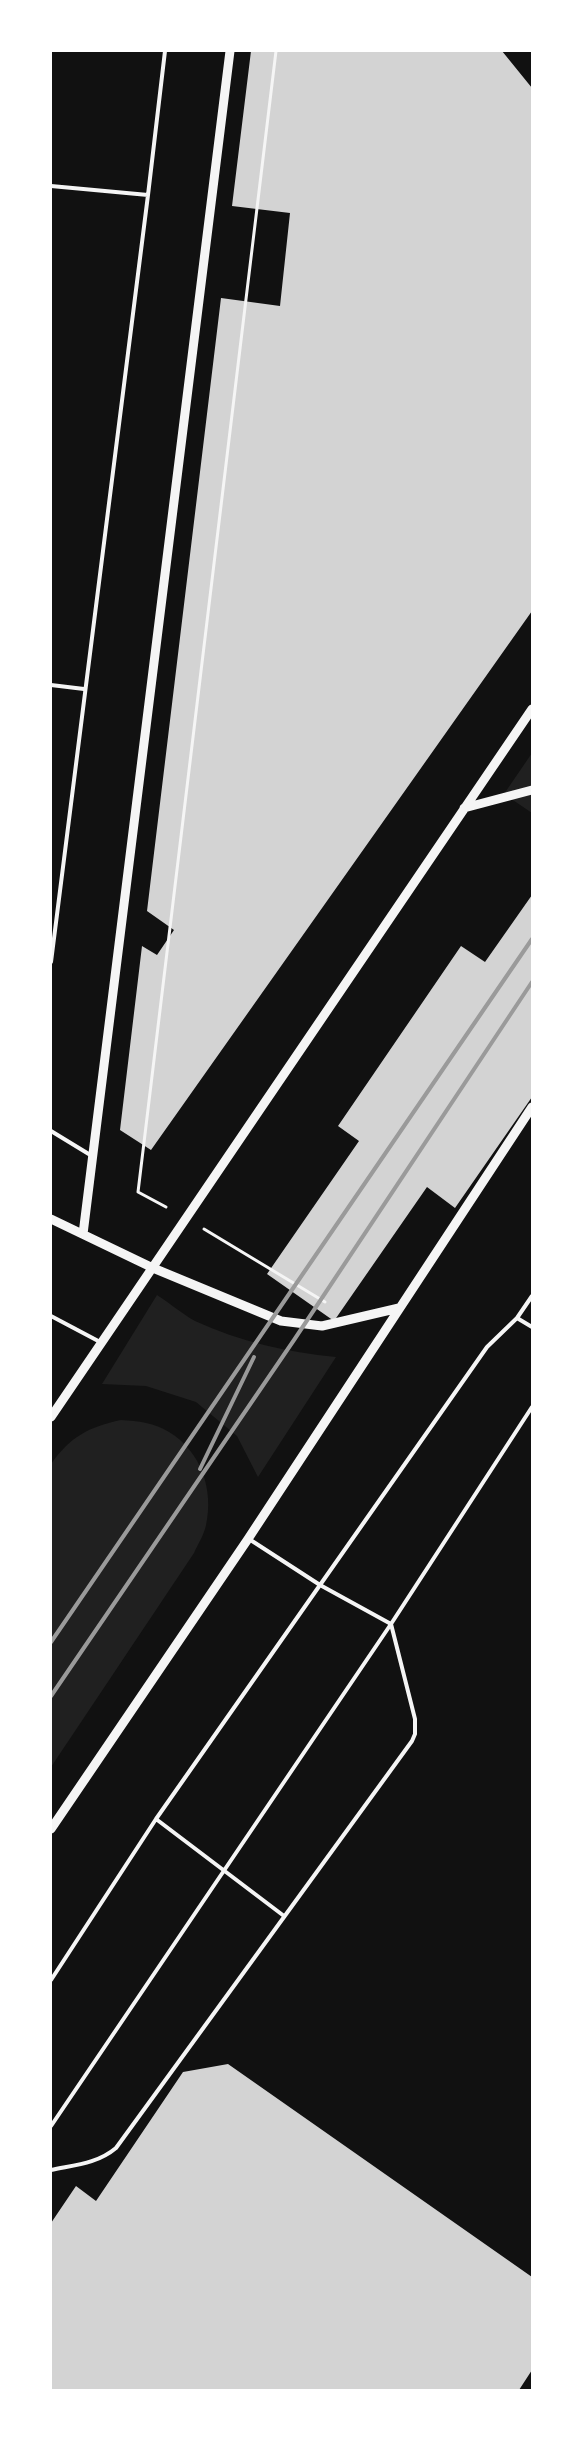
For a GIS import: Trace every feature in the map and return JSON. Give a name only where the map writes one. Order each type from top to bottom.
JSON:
[{"type":"street","points":[[83,1234],[230,51]]},
{"type":"street","points":[[51,1417],[532,709]]},
{"type":"street","points":[[464,808],[505,795],[532,790]]},
{"type":"street","points":[[51,1829],[248,1539],[532,1107]]},
{"type":"street","points":[[51,1219],[153,1268],[281,1321],[322,1326],[399,1308]]},
{"type":"lane","points":[[51,962],[165,51]]},
{"type":"lane","points":[[51,186],[148,195]]},
{"type":"lane","points":[[51,685],[84,689]]},
{"type":"lane","points":[[51,1131],[93,1156]]},
{"type":"lane","points":[[51,1980],[156,1819],[487,1347],[517,1318],[532,1296]]},
{"type":"lane","points":[[51,1316],[102,1343]]},
{"type":"lane","points":[[517,1318],[532,1327]]},
{"type":"lane","points":[[51,2126],[391,1624],[532,1407]]},
{"type":"lane","points":[[51,2170],[92,2162],[107,2156],[116,2148],[408,1748],[415,1734],[415,1719],[391,1624],[320,1586],[248,1539]]},
{"type":"lane","points":[[156,1819],[284,1916]]},
{"type":"path","points":[[276,51],[138,1192],[187,1218],[354,1320]]},
{"type":"shaded area","points":[[532,753],[532,813],[504,794]]},
{"type":"shaded area","points":[[157,1295],[195,1321],[229,1335],[282,1349],[336,1357],[258,1477],[237,1436],[196,1402],[146,1386],[102,1384]]},
{"type":"shaded area","points":[[121,1420],[158,1426],[180,1440],[189,1450],[197,1461],[206,1485],[208,1512],[206,1525],[194,1553],[51,1767],[51,1464],[66,1446],[82,1434],[99,1426]]},
{"type":"building","points":[[251,51],[502,51],[532,88],[532,611],[151,1150],[120,1130],[142,946],[157,955],[174,930],[147,911],[221,298],[280,306],[290,213],[232,206]]},
{"type":"building","points":[[532,895],[532,1097],[455,1208],[427,1187],[334,1321],[267,1274],[359,1141],[338,1126],[461,946],[485,962]]},
{"type":"building","points":[[228,2064],[532,2277],[532,2370],[519,2390],[51,2390],[51,2223],[76,2186],[96,2201],[183,2072]]},
{"type":"railway","points":[[51,1642],[532,939]]},
{"type":"railway","points":[[51,1696],[294,1340],[532,982]]},
{"type":"railway","points":[[200,1469],[254,1357]]}]
